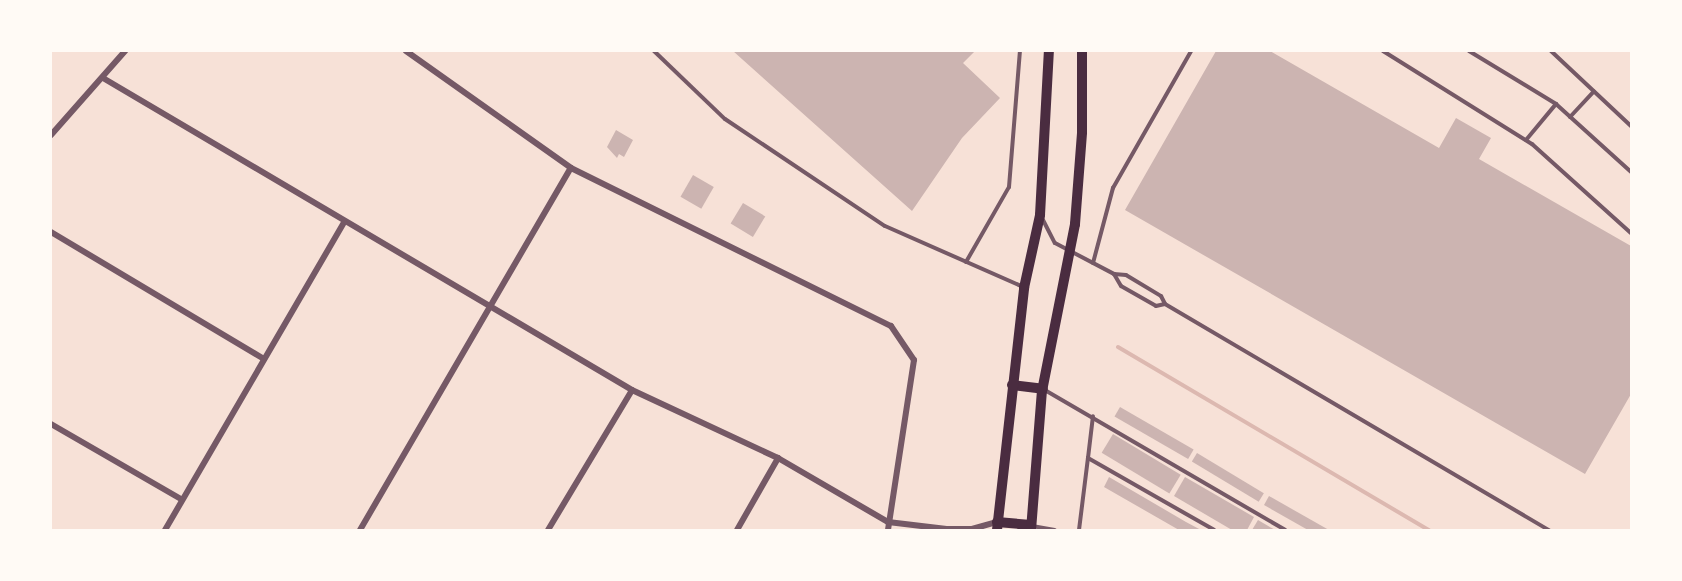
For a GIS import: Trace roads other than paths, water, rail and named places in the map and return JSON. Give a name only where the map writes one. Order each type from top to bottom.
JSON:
[{"type":"main road","points":[[1049,51],[1040,215],[1024,288],[997,526],[1031,528],[1042,389],[1069,252],[1082,132],[1082,51]]},
{"type":"main road","points":[[1012,385],[1042,389]]},
{"type":"street","points":[[51,135],[104,78],[125,51]]},
{"type":"street","points":[[406,51],[571,168],[869,313],[891,326],[914,360],[888,526]]},
{"type":"street","points":[[104,78],[344,222],[632,390],[778,458],[888,526],[955,529],[997,526]]},
{"type":"street","points":[[360,530],[571,168]]},
{"type":"street","points":[[165,530],[344,222]]},
{"type":"street","points":[[51,232],[264,359]]},
{"type":"street","points":[[548,530],[632,390]]},
{"type":"street","points":[[51,424],[181,499]]},
{"type":"street","points":[[736,530],[778,458]]},
{"type":"lane","points":[[654,51],[725,119],[885,226],[1024,288]]},
{"type":"lane","points":[[966,262],[1009,187],[1020,51]]},
{"type":"lane","points":[[1093,263],[1113,188],[1191,51]]},
{"type":"lane","points":[[1383,51],[1526,140],[1631,233]]},
{"type":"lane","points":[[1469,51],[1556,104],[1630,171]]},
{"type":"lane","points":[[1551,51],[1631,126]]},
{"type":"lane","points":[[1570,117],[1594,91]]},
{"type":"lane","points":[[1526,140],[1556,104]]},
{"type":"lane","points":[[1040,215],[1055,243],[1069,252],[1114,274],[1126,275],[1161,296],[1165,304],[1549,530]]},
{"type":"lane","points":[[1114,274],[1121,286],[1156,306],[1165,304]]},
{"type":"lane","points":[[1042,389],[1093,416],[1284,530]]},
{"type":"lane","points":[[1079,530],[1093,416]]},
{"type":"lane","points":[[1088,458],[1214,530]]},
{"type":"lane","points":[[1031,528],[1055,530]]},
{"type":"waterway","points":[[1118,347],[1429,530]]}]
